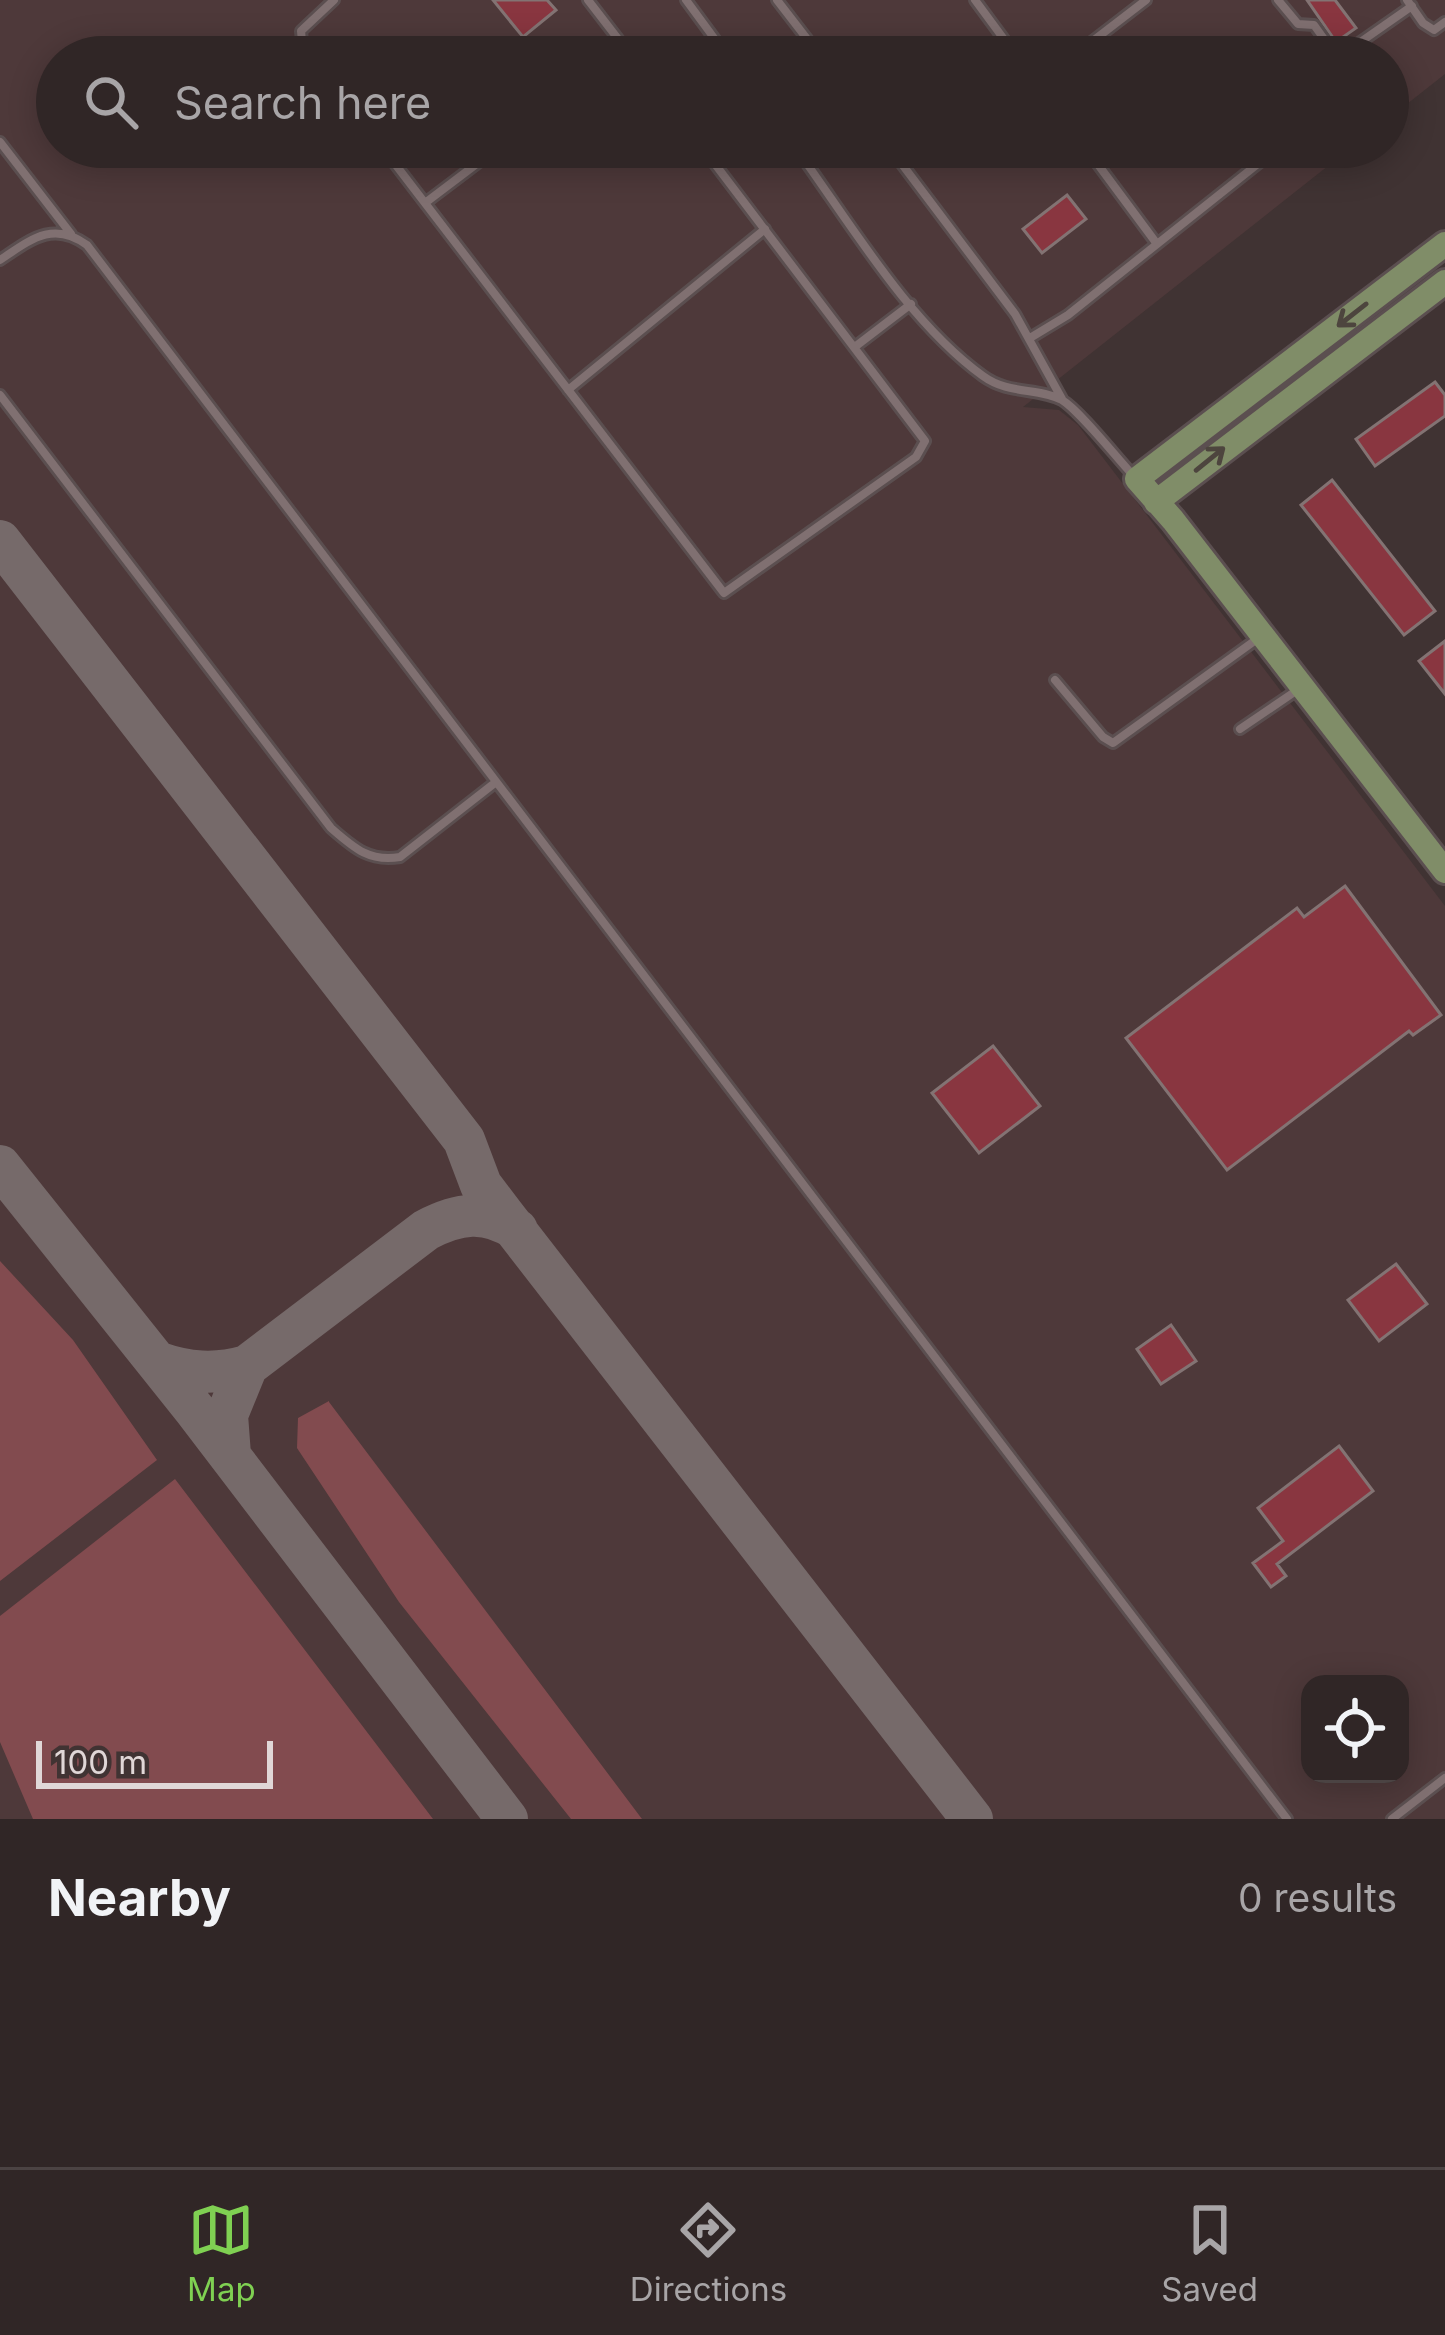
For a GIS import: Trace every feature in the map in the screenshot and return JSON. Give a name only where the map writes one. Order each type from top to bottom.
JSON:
[{"type":"main road","points":[[1445,244],[1137,479],[1445,871]]},
{"type":"main road","points":[[1156,502],[1445,282]]},
{"type":"main road","points":[[1156,502],[1163,527],[1445,891]]},
{"type":"lane","points":[[302,36],[301,31],[334,0]]},
{"type":"lane","points":[[588,0],[616,36]]},
{"type":"lane","points":[[686,0],[713,36]]},
{"type":"lane","points":[[777,0],[804,36]]},
{"type":"lane","points":[[975,0],[1002,36]]},
{"type":"lane","points":[[1099,36],[1146,0]]},
{"type":"lane","points":[[1278,0],[1298,24],[1314,25],[1322,36]]},
{"type":"lane","points":[[1366,36],[1409,3],[1431,30],[1445,22]]},
{"type":"lane","points":[[0,142],[71,234],[87,245],[1287,1819]]},
{"type":"lane","points":[[398,168],[724,593],[922,452],[923,437],[718,168]]},
{"type":"lane","points":[[425,203],[471,168]]},
{"type":"lane","points":[[811,168],[911,304],[986,378],[1011,391],[1063,401]]},
{"type":"lane","points":[[905,168],[1030,338],[1063,401],[1137,479]]},
{"type":"lane","points":[[1101,168],[1157,244]]},
{"type":"lane","points":[[1030,338],[1068,315],[1253,168]]},
{"type":"lane","points":[[568,390],[765,230]]},
{"type":"lane","points":[[0,260],[34,238],[71,234]]},
{"type":"lane","points":[[856,346],[911,304]]},
{"type":"lane","points":[[0,395],[319,812],[360,853],[383,860],[400,857],[496,782]]},
{"type":"lane","points":[[1055,680],[1106,741],[1113,742],[1252,642]]},
{"type":"lane","points":[[1240,729],[1294,693]]},
{"type":"lane","points":[[1392,1819],[1445,1778]]},
{"type":"shaded area","points":[[0,0],[1445,0],[1445,74],[1409,102],[1409,36],[36,36],[36,168],[1325,168],[1023,407],[1059,410],[1078,425],[1445,906],[1445,1819],[0,1819]]},
{"type":"shaded area","points":[[0,1261],[73,1340],[157,1460],[0,1581]]},
{"type":"shaded area","points":[[329,1401],[642,1819],[571,1819],[399,1602],[297,1448],[298,1418]]},
{"type":"shaded area","points":[[175,1479],[433,1819],[33,1819],[0,1742],[0,1616]]},
{"type":"building","points":[[493,0],[547,0],[556,10],[522,36]]},
{"type":"building","points":[[1307,0],[1335,0],[1356,28],[1345,36],[1332,36]]},
{"type":"building","points":[[1067,195],[1086,219],[1042,253],[1023,229]]},
{"type":"building","points":[[1435,382],[1445,395],[1445,416],[1375,466],[1356,439]]},
{"type":"building","points":[[1332,480],[1435,611],[1404,635],[1301,505]]},
{"type":"building","points":[[1445,641],[1445,694],[1419,661]]},
{"type":"building","points":[[1345,886],[1441,1015],[1413,1035],[1409,1031],[1227,1170],[1126,1038],[1297,908],[1304,917]]},
{"type":"building","points":[[993,1046],[1040,1106],[979,1153],[932,1093]]},
{"type":"building","points":[[1396,1264],[1427,1304],[1379,1341],[1348,1300]]},
{"type":"building","points":[[1171,1325],[1196,1361],[1161,1384],[1137,1349]]},
{"type":"building","points":[[1339,1446],[1373,1491],[1277,1564],[1286,1576],[1271,1587],[1253,1563],[1283,1541],[1258,1508]]},
{"type":"taxiway","points":[[0,541],[464,1140],[481,1185],[503,1214],[972,1819]]},
{"type":"taxiway","points":[[0,1166],[194,1409],[507,1819]]},
{"type":"taxiway","points":[[247,1366],[426,1230],[472,1216],[494,1219],[517,1230]]},
{"type":"taxiway","points":[[157,1362],[202,1372],[247,1366],[227,1415],[230,1455]]}]
